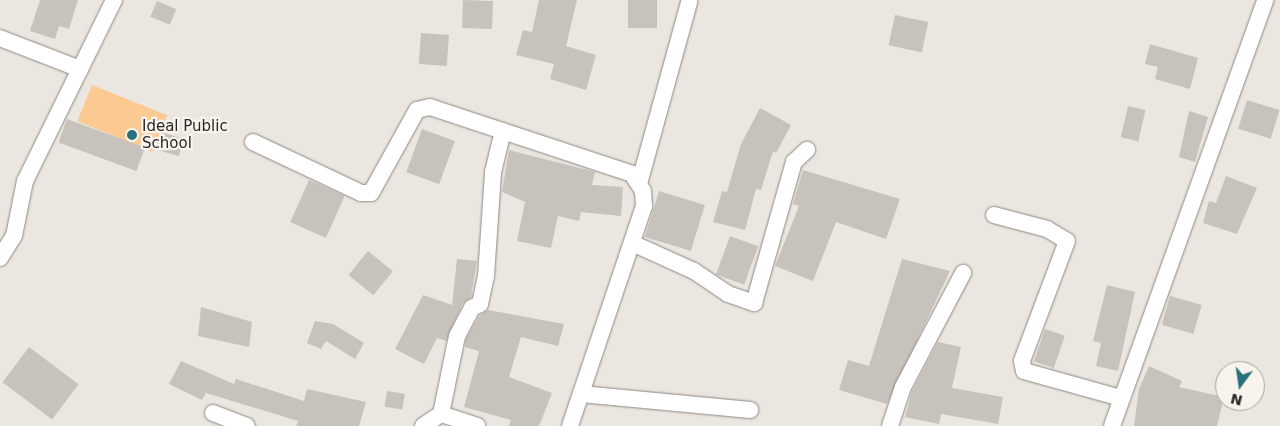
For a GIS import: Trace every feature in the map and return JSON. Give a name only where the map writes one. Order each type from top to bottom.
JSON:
[{"type":"street","points":[[0,258],[25,181],[114,0]]},
{"type":"street","points":[[1112,426],[1265,0]]},
{"type":"street","points":[[639,184],[689,2]]},
{"type":"street","points":[[0,38],[80,69]]},
{"type":"street","points":[[253,142],[361,193],[371,193],[417,110],[430,107],[632,174],[639,184],[644,206],[570,426]]},
{"type":"street","points":[[423,426],[441,414],[457,336],[472,308],[480,304],[486,276],[493,172],[503,131]]},
{"type":"street","points":[[632,243],[659,253],[728,294],[754,303],[794,162],[807,150]]},
{"type":"street","points":[[994,216],[1047,229],[1067,242],[1022,361],[1024,370],[1121,398]]},
{"type":"street","points":[[890,426],[903,388],[962,273]]},
{"type":"street","points":[[581,394],[750,410]]},
{"type":"street","points":[[213,413],[247,426]]},
{"type":"street","points":[[441,414],[477,426]]},
{"type":"shaded area","points":[[92,85],[167,115],[152,152],[77,121]]},
{"type":"building","points":[[40,0],[78,0],[69,29],[59,26],[55,39],[30,31]]},
{"type":"building","points":[[463,0],[493,1],[492,29],[462,28]]},
{"type":"building","points":[[539,0],[577,0],[566,46],[596,55],[586,90],[550,79],[554,64],[516,55],[523,30],[532,32]]},
{"type":"building","points":[[628,0],[657,0],[657,28],[628,28]]},
{"type":"building","points":[[157,1],[176,9],[170,25],[150,17]]},
{"type":"building","points":[[895,15],[928,22],[922,52],[889,45]]},
{"type":"building","points":[[421,33],[449,35],[447,66],[419,64]]},
{"type":"building","points":[[1150,44],[1198,58],[1190,89],[1155,79],[1158,67],[1145,64]]},
{"type":"building","points":[[1247,100],[1280,110],[1271,139],[1238,129]]},
{"type":"building","points":[[1128,106],[1146,110],[1138,141],[1121,137]]},
{"type":"building","points":[[760,108],[791,125],[776,153],[773,151],[761,190],[756,189],[745,230],[713,222],[722,191],[727,192],[741,144]]},
{"type":"building","points":[[1189,111],[1208,117],[1195,162],[1179,157]]},
{"type":"building","points":[[67,119],[145,147],[136,171],[58,142]]},
{"type":"building","points":[[422,129],[455,141],[439,184],[406,172]]},
{"type":"building","points":[[161,132],[184,139],[179,156],[156,149]]},
{"type":"building","points":[[509,150],[595,172],[592,185],[623,187],[621,216],[581,212],[579,221],[558,216],[551,248],[517,241],[525,202],[502,192]]},
{"type":"building","points":[[803,170],[900,199],[886,239],[836,222],[813,281],[775,266],[799,206],[793,204]]},
{"type":"building","points":[[1226,176],[1257,188],[1237,234],[1203,223],[1209,201],[1216,203]]},
{"type":"building","points":[[309,180],[345,196],[326,238],[290,222]]},
{"type":"building","points":[[659,191],[705,205],[691,251],[645,237]]},
{"type":"building","points":[[730,236],[758,246],[744,285],[716,275]]},
{"type":"building","points":[[368,251],[393,271],[373,295],[348,275]]},
{"type":"building","points":[[457,259],[477,261],[471,297],[463,303],[446,341],[437,338],[424,364],[395,349],[423,295],[452,305]]},
{"type":"building","points":[[902,259],[950,271],[887,404],[839,390],[848,360],[869,366]]},
{"type":"building","points":[[1107,285],[1135,292],[1118,371],[1096,366],[1101,343],[1093,341]]},
{"type":"building","points":[[1170,296],[1202,305],[1193,334],[1162,325]]},
{"type":"building","points":[[201,307],[252,322],[249,347],[198,336]]},
{"type":"building","points":[[488,310],[564,324],[558,346],[521,337],[509,377],[552,393],[539,426],[509,426],[511,420],[464,407],[479,351],[465,347],[466,339],[479,316]]},
{"type":"building","points":[[315,321],[333,324],[364,343],[355,359],[326,341],[321,349],[307,343]]},
{"type":"building","points":[[1045,329],[1065,336],[1054,368],[1034,361]]},
{"type":"building","points":[[938,342],[961,347],[952,388],[1003,397],[998,424],[941,414],[939,424],[905,417],[912,391]]},
{"type":"building","points":[[29,347],[79,384],[52,419],[3,382]]},
{"type":"building","points":[[181,361],[234,384],[236,379],[304,401],[307,389],[366,402],[359,426],[296,426],[298,421],[206,393],[202,400],[169,384]]},
{"type":"building","points":[[1149,366],[1182,381],[1179,387],[1215,395],[1215,411],[1221,411],[1217,426],[1134,426],[1139,389]]},
{"type":"building","points":[[387,391],[405,394],[402,410],[384,407]]},
{"type":"place","name":"Ideal Public School","points":[[132,135]]}]
